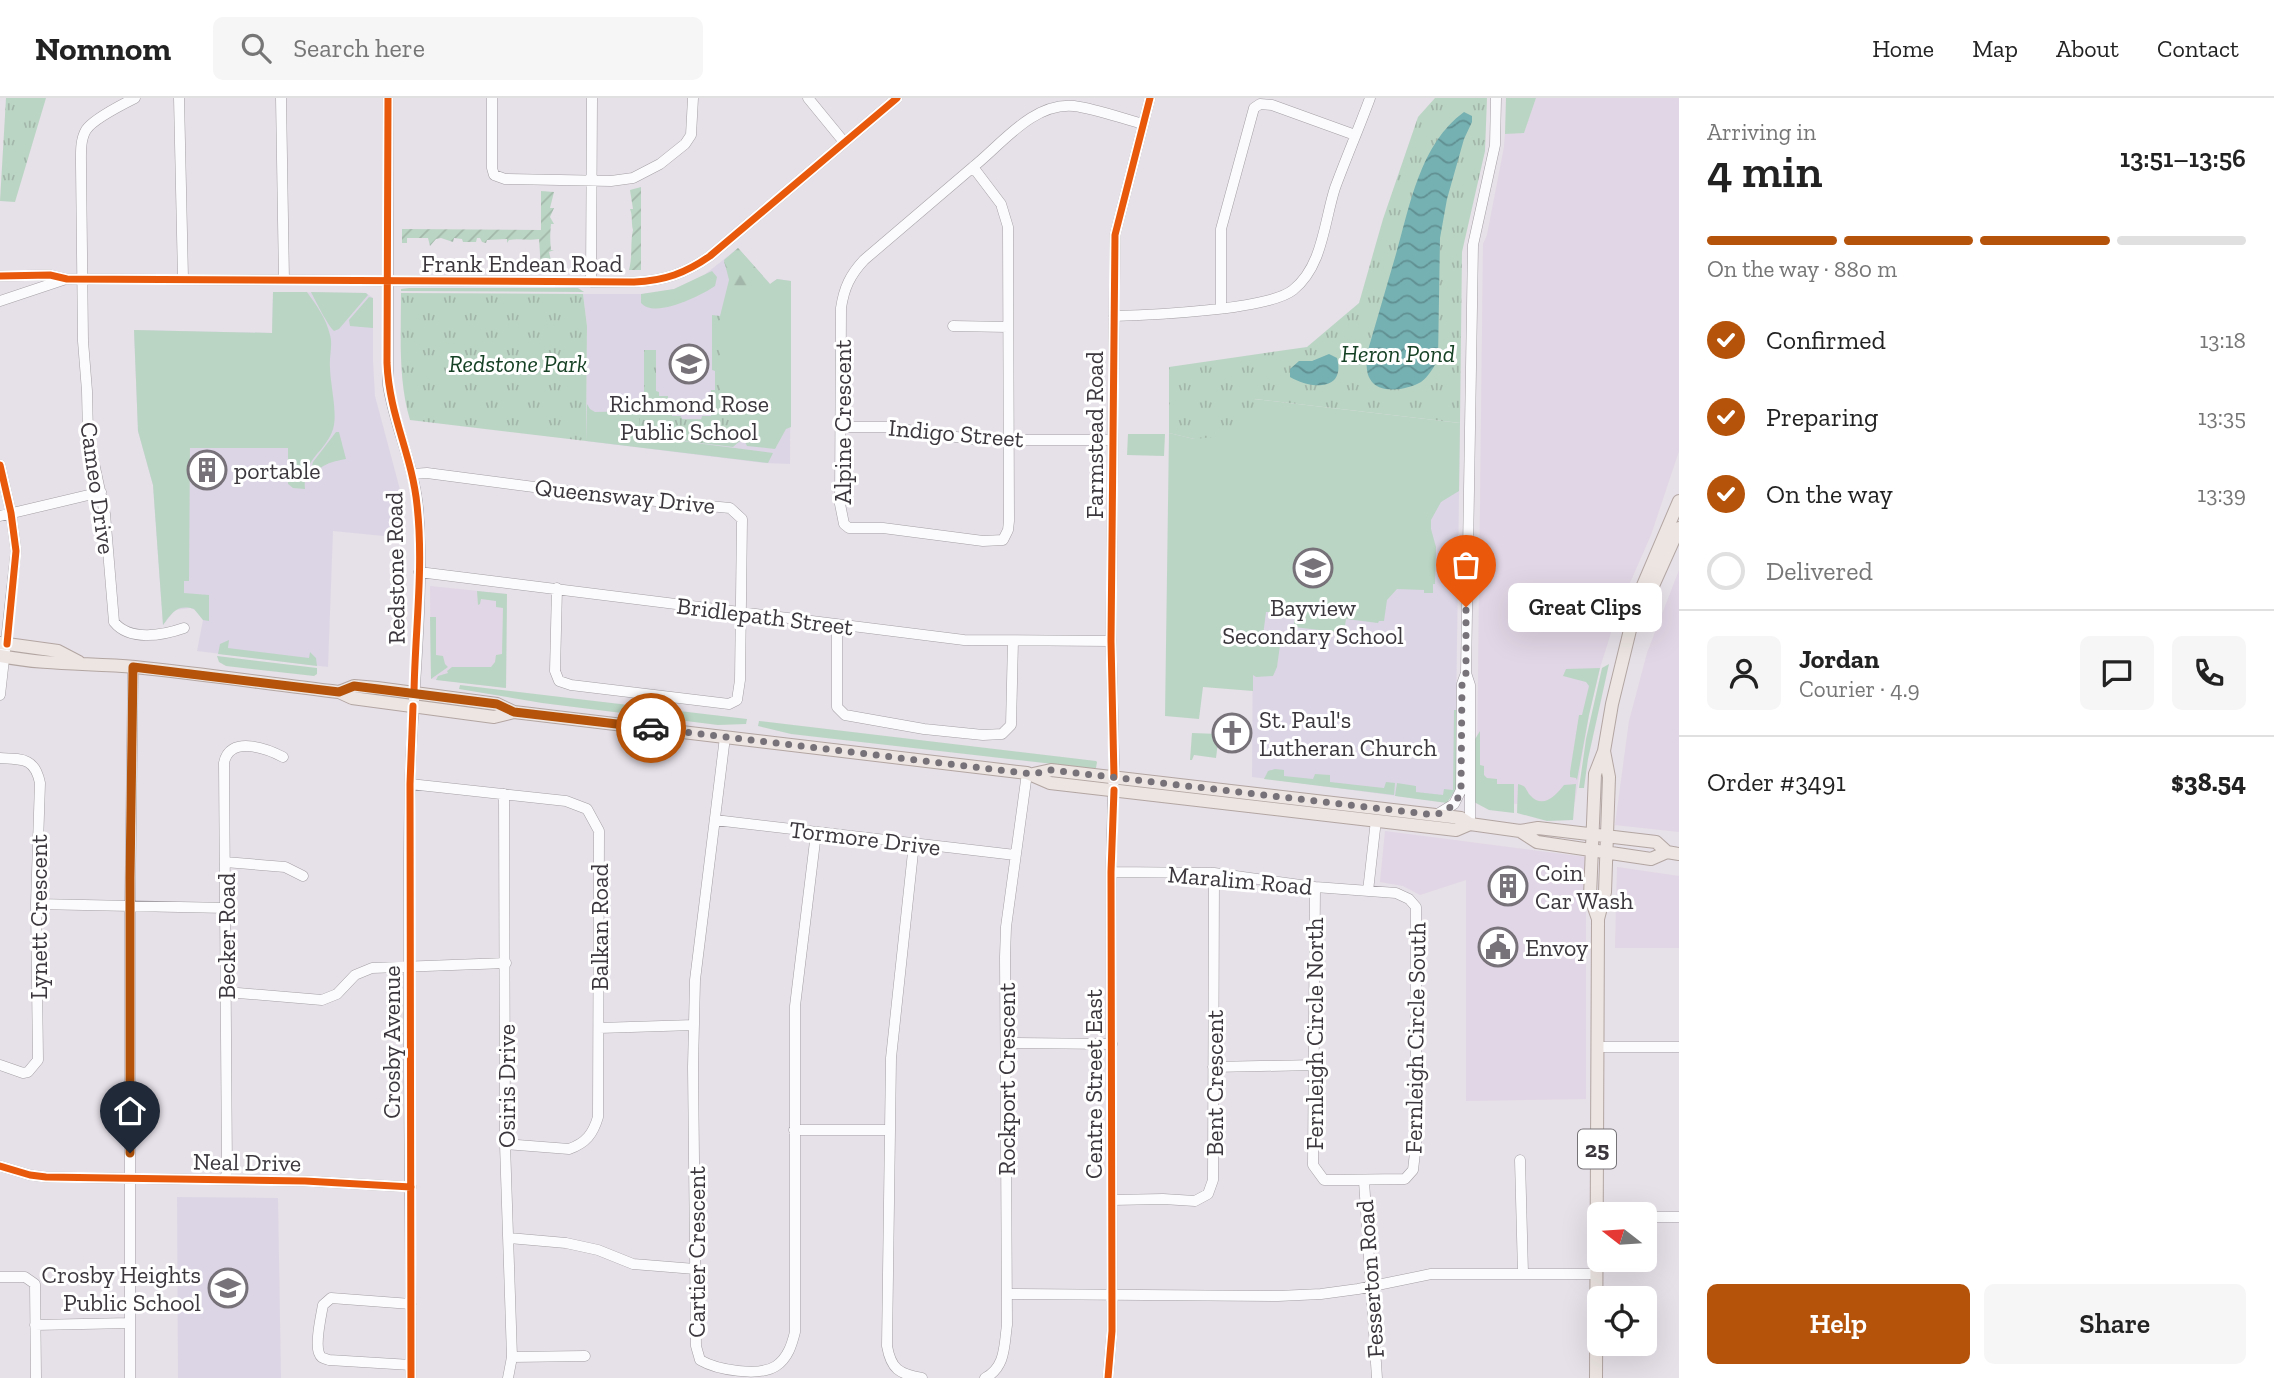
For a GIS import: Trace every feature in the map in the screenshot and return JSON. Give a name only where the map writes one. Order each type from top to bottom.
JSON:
[{"type":"main road","name":"25","points":[[1598,1202],[1598,919],[1605,892],[1599,850],[1593,833],[1595,774],[1604,751],[1612,704],[1638,597],[1679,501]]},
{"type":"main road","name":"25","points":[[1631,632],[1650,597],[1679,528]]},
{"type":"main road","points":[[3,650],[58,651],[83,663],[339,692],[354,686],[413,699],[497,704],[514,712],[1030,774],[1050,783],[1456,830],[1470,824]]},
{"type":"main road","name":"25","points":[[1599,850],[1606,835],[1609,777],[1604,751]]},
{"type":"main road","points":[[1030,774],[1051,770],[1114,776],[1461,818],[1470,824],[1520,831],[1538,828],[1593,833],[1656,842],[1673,853]]},
{"type":"main road","points":[[1520,831],[1537,842],[1651,859],[1673,853]]},
{"type":"main road","name":"25","points":[[1596,1274],[1596,1378]]},
{"type":"street","name":"Cameo Drive","points":[[135,98],[91,125],[85,131],[83,140],[80,165],[88,435],[106,514],[114,622],[123,631],[161,636],[184,628]]},
{"type":"street","points":[[179,98],[183,278]]},
{"type":"street","points":[[281,98],[284,280]]},
{"type":"street","name":"Redstone Road","points":[[388,98],[388,385],[418,507],[419,572],[413,699]]},
{"type":"street","points":[[492,98],[494,175],[505,179],[611,181],[634,178],[675,153],[691,135],[693,98]]},
{"type":"street","points":[[591,282],[592,98]]},
{"type":"street","points":[[808,98],[844,142]]},
{"type":"street","name":"Frank Endean Road","points":[[3,297],[67,279],[82,278],[648,282],[674,277],[710,256],[897,98]]},
{"type":"street","name":"Farmstead Road","points":[[1114,790],[1111,641],[1115,235],[1150,98]]},
{"type":"street","points":[[1115,316],[1169,314],[1221,307],[1278,298],[1293,290],[1306,277],[1317,257],[1335,188],[1370,98]]},
{"type":"street","points":[[1435,815],[1445,812],[1454,804],[1461,790],[1462,684],[1466,673],[1473,245],[1495,145],[1496,98]]},
{"type":"street","points":[[1221,307],[1220,229],[1254,108],[1268,104],[1355,135]]},
{"type":"street","name":"Alpine Crescent","points":[[973,167],[1001,204],[1008,227],[1009,530],[1003,540],[983,541],[883,528],[849,528],[844,524],[840,504],[841,308],[851,274],[864,260],[1021,126],[1047,108],[1085,108],[1143,124]]},
{"type":"street","name":"Frank Endean Road","points":[[0,276],[50,275],[67,279]]},
{"type":"street","points":[[953,326],[1008,327]]},
{"type":"street","name":"Indigo Street","points":[[841,427],[887,427],[976,440],[1113,440]]},
{"type":"street","points":[[0,465],[16,551],[0,695]]},
{"type":"street","name":"Queensway Drive","points":[[412,474],[427,473],[603,496],[730,508],[742,519],[739,694],[734,702],[729,704],[571,685],[559,681],[556,677],[557,588]]},
{"type":"street","points":[[0,516],[101,492]]},
{"type":"street","name":"Bridlepath Street","points":[[419,572],[964,640],[1111,641]]},
{"type":"street","points":[[837,625],[837,707],[845,715],[924,729],[983,735],[1002,734],[1011,725],[1013,641]]},
{"type":"street","points":[[130,1378],[133,667]]},
{"type":"street","points":[[1466,673],[1470,685],[1470,824]]},
{"type":"street","name":"Crosby Avenue","points":[[411,1378],[410,784],[413,699]]},
{"type":"street","name":"Cartier Crescent","points":[[725,737],[695,980],[696,1346],[700,1360],[710,1366],[735,1370],[767,1370],[776,1366],[788,1353],[795,1332],[796,992],[816,833]]},
{"type":"street","name":"Becker Road","points":[[225,1180],[228,1171],[224,764],[228,751],[233,747],[245,746],[271,751],[283,757]]},
{"type":"street","name":"Lynett Crescent","points":[[0,758],[23,760],[36,767],[40,783],[36,904],[38,1060],[28,1072],[23,1073],[0,1066]]},
{"type":"street","name":"Rockport Crescent","points":[[985,1378],[993,1373],[1003,1359],[1007,1294],[1005,957],[1015,855],[1030,774]]},
{"type":"street","name":"Balkan Road","points":[[410,784],[566,801],[587,809],[596,822],[599,844],[598,1117],[589,1137],[569,1149],[505,1144]]},
{"type":"street","name":"Centre Street East","points":[[1108,1378],[1112,1331],[1111,872],[1114,790]]},
{"type":"street","name":"Osiris Drive","points":[[504,794],[505,1144],[512,1357],[508,1378]]},
{"type":"street","name":"Tormore Drive","points":[[715,820],[1015,855]]},
{"type":"street","points":[[1368,891],[1376,820]]},
{"type":"street","points":[[915,844],[896,993],[891,1058],[887,1346],[890,1363],[903,1373],[922,1378]]},
{"type":"street","points":[[225,862],[285,867],[303,876]]},
{"type":"street","name":"Maralim Road","points":[[1111,872],[1214,873],[1315,887],[1368,891]]},
{"type":"street","name":"Bent Crescent","points":[[1112,1200],[1195,1201],[1208,1194],[1214,1168],[1214,873]]},
{"type":"street","name":"Fernleigh Circle North","points":[[1315,887],[1313,1165],[1324,1180],[1364,1181]]},
{"type":"street","name":"Fernleigh Circle South","points":[[1364,1181],[1405,1179],[1411,1174],[1416,1144],[1416,907],[1414,902],[1404,896],[1368,891]]},
{"type":"street","points":[[36,904],[227,908]]},
{"type":"street","points":[[226,992],[321,1000],[337,994],[355,975],[372,968],[506,963]]},
{"type":"street","points":[[599,1028],[694,1025]]},
{"type":"street","points":[[1007,1043],[1112,1044]]},
{"type":"street","points":[[1597,1047],[1679,1047]]},
{"type":"street","points":[[1213,1067],[1315,1065]]},
{"type":"street","points":[[794,1130],[889,1130]]},
{"type":"street","points":[[1520,1160],[1523,1273]]},
{"type":"street","name":"Neal Drive","points":[[0,1166],[30,1175],[130,1180],[305,1181],[411,1187]]},
{"type":"street","name":"Fesserton Road","points":[[1364,1181],[1377,1378]]},
{"type":"street","points":[[1657,1217],[1679,1217]]},
{"type":"street","points":[[509,1238],[566,1243],[633,1264],[695,1269]]},
{"type":"street","points":[[1007,1294],[1278,1296],[1321,1294],[1431,1274],[1596,1274]]},
{"type":"street","points":[[0,1277],[25,1277],[35,1284],[36,1378]]},
{"type":"street","points":[[411,1304],[331,1298],[323,1305],[319,1353],[322,1358],[329,1360],[411,1365]]},
{"type":"street","points":[[35,1325],[130,1323]]},
{"type":"street","points":[[512,1357],[584,1356]]},
{"type":"shaded area","points":[[1536,98],[1679,98],[1679,451],[1651,535],[1618,610],[1600,668],[1589,715],[1575,802],[1560,809],[1490,801],[1477,765],[1483,244],[1487,235],[1505,134],[1524,132]]},
{"type":"shaded area","name":"Richmond Rose Public School","points":[[738,248],[770,284],[777,279],[791,281],[790,464],[586,441],[587,326],[583,294],[647,294],[674,289],[703,276]]},
{"type":"shaded area","points":[[273,292],[366,293],[373,298],[375,396],[403,501],[404,538],[333,531],[328,667],[197,651],[203,620],[197,611],[190,608],[175,610],[163,625],[153,485],[138,431],[134,330],[272,333]]},
{"type":"shaded area","name":"Bayview Secondary School","points":[[1460,423],[1455,791],[1443,802],[1252,777],[1253,634],[1170,453],[1169,433],[1194,439],[1255,433]]},
{"type":"shaded area","points":[[1679,570],[1679,832],[1615,825],[1629,721],[1647,653]]},
{"type":"shaded area","points":[[430,586],[507,594],[506,688],[431,679]]},
{"type":"shaded area","points":[[1385,831],[1586,857],[1586,1099],[1466,1101],[1466,880],[1420,895],[1403,886],[1380,882]]},
{"type":"shaded area","points":[[1617,867],[1679,876],[1679,948],[1615,948]]},
{"type":"shaded area","name":"Crosby Heights Public School","points":[[177,1197],[278,1198],[281,1378],[178,1378]]},
{"type":"green space","points":[[6,98],[46,98],[15,202],[0,201]]},
{"type":"green space","name":"Heron Pond","points":[[1435,98],[1487,98],[1485,151],[1462,252],[1460,423],[1255,399],[1255,433],[1194,439],[1169,433],[1169,367],[1307,347],[1359,303],[1383,219],[1418,117]]},
{"type":"green space","points":[[1506,98],[1536,98],[1524,133],[1505,134]]},
{"type":"green space","points":[[641,187],[641,270],[629,270],[633,230],[630,190]]},
{"type":"green space","points":[[541,191],[554,192],[550,208],[554,208],[550,217],[554,224],[551,224],[550,237],[551,250],[554,250],[549,252],[553,269],[541,269],[539,239],[513,239],[507,243],[507,239],[487,240],[486,243],[480,238],[477,238],[476,242],[463,242],[462,239],[454,238],[453,242],[441,238],[436,239],[430,246],[428,238],[407,238],[407,243],[402,243],[402,229],[541,230]]},
{"type":"green space","points":[[738,248],[770,284],[777,279],[791,281],[791,427],[786,429],[775,449],[747,446],[746,435],[641,436],[773,453],[768,463],[586,441],[587,404],[595,412],[639,411],[641,420],[720,419],[720,316],[729,280],[724,260]]},
{"type":"green space","points":[[738,248],[763,276],[755,285],[740,291],[729,285],[724,262]]},
{"type":"green space","points":[[712,271],[717,277],[715,286],[689,300],[656,308],[641,303],[641,294],[674,289]]},
{"type":"green space","points":[[409,288],[578,288],[584,292],[401,291]]},
{"type":"green space","points":[[273,292],[307,292],[326,323],[331,342],[330,367],[335,418],[332,432],[310,464],[305,489],[293,488],[288,484],[288,448],[190,448],[189,581],[184,581],[184,593],[209,595],[209,621],[203,620],[194,609],[183,608],[172,613],[163,625],[153,485],[138,431],[134,330],[272,333]]},
{"type":"green space","points":[[311,292],[368,295],[339,329],[334,331]]},
{"type":"green space","name":"Redstone Park","points":[[401,293],[583,294],[587,326],[586,441],[410,420],[402,373]]},
{"type":"green space","points":[[369,297],[373,298],[373,328],[350,326],[349,320]]},
{"type":"green space","points":[[712,315],[720,316],[720,397],[749,397],[749,433],[733,447],[640,436],[639,411],[644,404],[644,350],[656,350],[656,391],[659,396],[668,396],[668,404],[672,404],[672,416],[701,420],[702,416],[711,416],[711,390],[715,390],[715,371],[712,370]]},
{"type":"green space","name":"Bayview Secondary School","points":[[1254,399],[1460,423],[1459,491],[1441,502],[1431,520],[1436,547],[1433,593],[1397,589],[1387,600],[1384,621],[1378,623],[1346,619],[1344,633],[1294,627],[1294,612],[1266,612],[1263,636],[1281,638],[1273,676],[1253,675],[1253,691],[1203,687],[1199,719],[1165,716],[1169,433],[1194,439]]},
{"type":"green space","points":[[336,432],[339,432],[346,459],[326,465],[318,470],[312,480],[308,480],[313,462]]},
{"type":"green space","points":[[1128,434],[1165,434],[1164,456],[1127,455]]},
{"type":"green space","points":[[477,591],[507,594],[506,688],[436,680],[438,676],[448,673],[452,667],[491,667],[496,655],[502,654],[503,608],[496,607],[496,601],[481,599],[478,605]]},
{"type":"green space","points":[[430,617],[436,617],[436,655],[443,656],[448,667],[431,679]]},
{"type":"green space","points":[[229,640],[228,648],[309,658],[310,652],[316,658],[317,666],[218,654],[220,644]]},
{"type":"green space","points":[[217,656],[317,668],[317,674],[314,676],[226,666],[219,662]]},
{"type":"green space","points":[[1609,664],[1584,788],[1579,788],[1586,739],[1602,668]]},
{"type":"green space","points":[[1600,668],[1577,780],[1570,777],[1570,772],[1579,715],[1582,715],[1589,686],[1586,682],[1563,676],[1566,669]]},
{"type":"green space","points":[[460,685],[747,719],[746,724],[718,725],[542,703],[459,689]]},
{"type":"green space","points":[[1454,710],[1457,710],[1456,789],[1447,803],[1395,796],[1397,783],[1416,786],[1416,792],[1443,795],[1444,789],[1453,790]]},
{"type":"green space","points":[[759,721],[1097,762],[1096,768],[1088,768],[791,734],[758,726]]},
{"type":"green space","points":[[1480,731],[1480,765],[1484,766],[1484,775],[1497,779],[1497,784],[1514,784],[1514,813],[1489,810],[1474,802],[1475,739]]},
{"type":"green space","points":[[1192,733],[1219,734],[1216,758],[1194,755],[1190,760]]},
{"type":"green space","points":[[1284,770],[1284,776],[1313,779],[1315,774],[1330,775],[1330,782],[1384,788],[1386,782],[1395,783],[1394,795],[1264,779],[1268,771]]},
{"type":"green space","points":[[1518,784],[1535,799],[1544,801],[1564,785],[1576,784],[1573,820],[1547,821],[1517,813]]},
{"type":"water","name":"Heron Pond","points":[[1464,112],[1472,116],[1472,122],[1464,139],[1447,199],[1440,238],[1438,360],[1421,382],[1401,389],[1386,389],[1374,384],[1369,377],[1366,357],[1419,177],[1437,141],[1449,125]]},
{"type":"water","points":[[1329,354],[1337,358],[1338,369],[1331,382],[1324,385],[1307,384],[1290,377],[1290,369],[1299,361],[1312,361]]},
{"type":"cycle path","points":[[388,98],[387,363],[392,400],[414,487],[419,528],[414,693]]},
{"type":"cycle path","points":[[0,276],[50,275],[67,279],[655,280],[683,271],[710,256],[897,98]]},
{"type":"cycle path","points":[[1114,777],[1111,641],[1115,235],[1150,98]]},
{"type":"cycle path","points":[[0,465],[16,551],[7,644]]},
{"type":"cycle path","points":[[411,1378],[410,784],[413,706]]},
{"type":"cycle path","points":[[1108,1378],[1112,1331],[1111,872],[1114,790]]},
{"type":"cycle path","points":[[0,1166],[46,1177],[305,1181],[411,1187]]},
{"type":"way so far","points":[[651,728],[1033,774],[1051,770],[1114,776],[1435,815],[1448,810],[1461,790],[1466,607]]},
{"type":"place","name":"Richmond Rose Public School","points":[[689,364]]},
{"type":"place","name":"portable","points":[[207,470]]},
{"type":"place","name":"Bayview Secondary School","points":[[1313,568]]},
{"type":"place","name":"Great Clips","points":[[1466,607]]},
{"type":"place","name":"St. Paul's Lutheran Church","points":[[1232,733]]},
{"type":"place","name":"Coin Car Wash","points":[[1508,886]]},
{"type":"place","name":"Envoy","points":[[1498,947]]},
{"type":"place","name":"Crosby Heights Public School","points":[[228,1288]]},
{"type":"route","points":[[130,1153],[133,667],[339,692],[354,686],[377,688],[497,704],[514,712],[651,728]]}]
